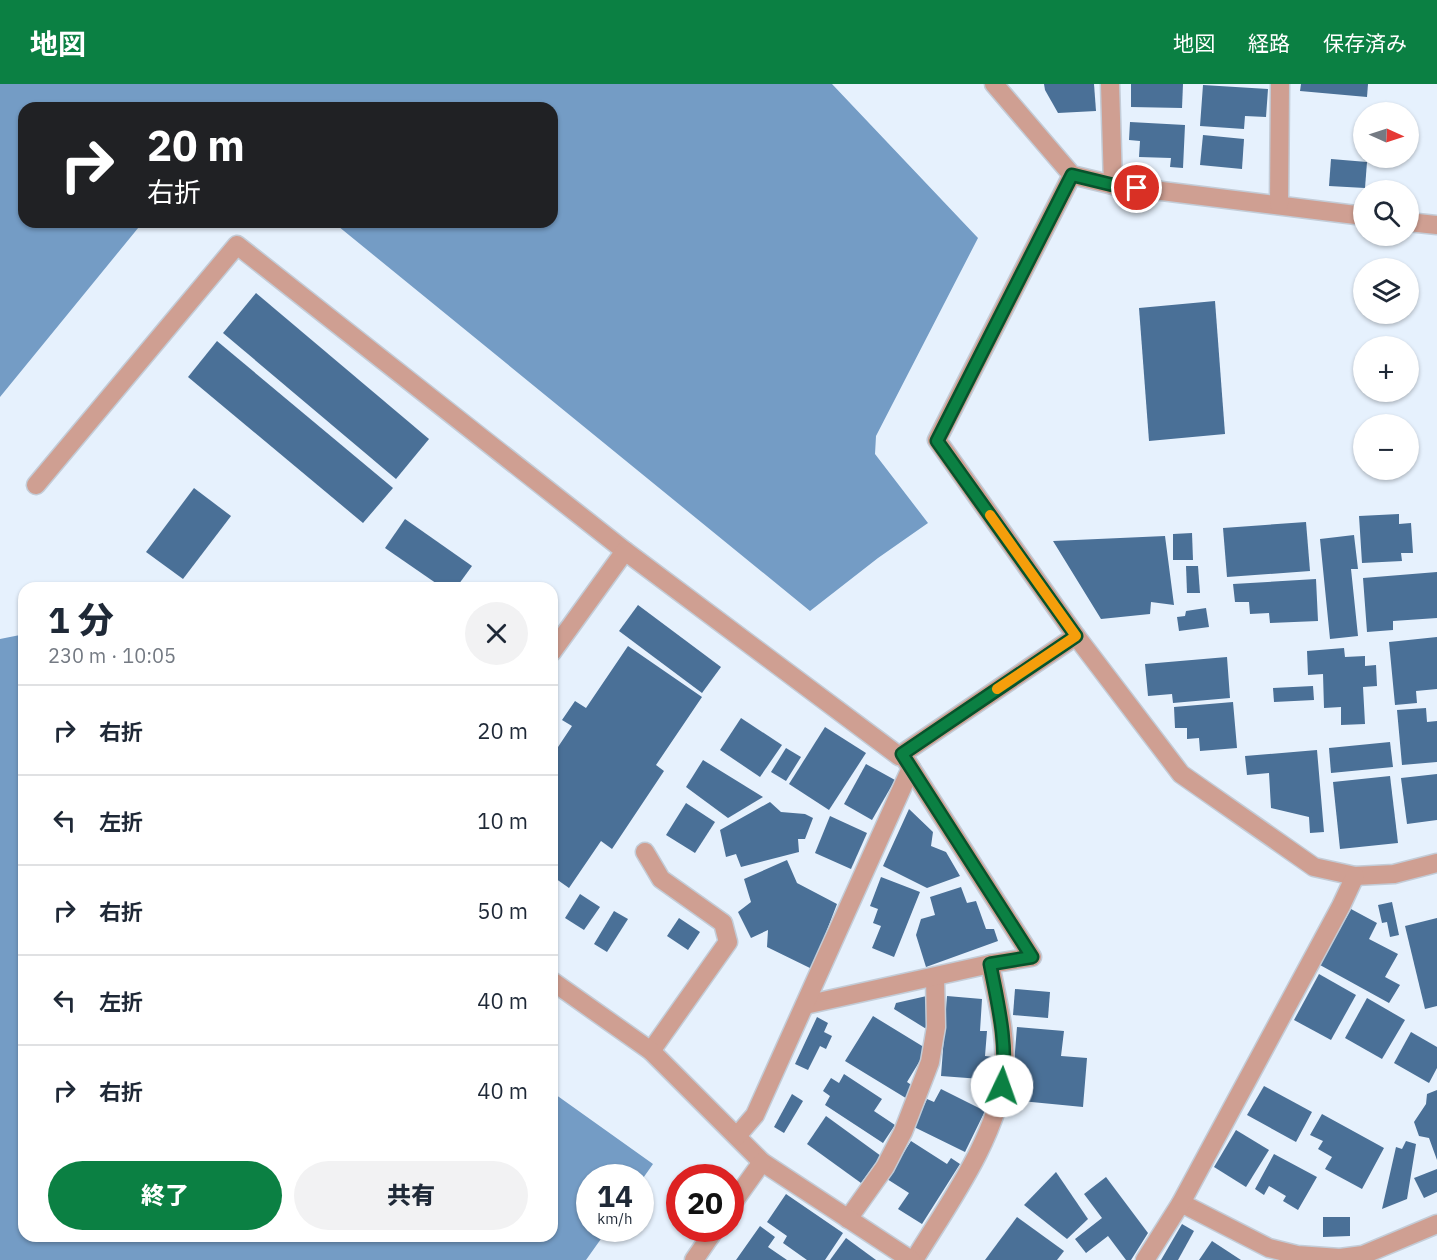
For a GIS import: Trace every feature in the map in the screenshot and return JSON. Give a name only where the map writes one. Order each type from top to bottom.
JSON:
[{"type":"street","points":[[994,84],[1072,175],[1113,185],[1353,215]]},
{"type":"street","points":[[1110,84],[1113,185]]},
{"type":"street","points":[[1279,205],[1280,84]]},
{"type":"street","points":[[1072,175],[937,441],[1076,636],[1181,774],[1314,867],[1355,876],[1394,874],[1437,863]]},
{"type":"street","points":[[1419,223],[1437,225]]},
{"type":"street","points":[[36,485],[237,245],[625,551],[907,761],[1032,957],[990,964],[806,1005]]},
{"type":"street","points":[[558,644],[625,551]]},
{"type":"street","points":[[737,1136],[754,1115],[806,1005],[907,761],[1076,636]]},
{"type":"street","points":[[645,852],[661,879],[723,923],[728,942],[651,1051]]},
{"type":"street","points":[[1145,1260],[1181,1203],[1355,876]]},
{"type":"street","points":[[558,985],[651,1051],[762,1162],[912,1260],[975,1157],[993,1123],[1000,1099],[1004,1072],[1004,1033],[990,964]]},
{"type":"street","points":[[848,1219],[885,1167],[903,1132],[930,1062],[936,1027],[935,977]]},
{"type":"street","points":[[744,1187],[762,1162]]},
{"type":"street","points":[[1181,1203],[1269,1248],[1297,1255],[1340,1258],[1381,1254],[1437,1224]]},
{"type":"street","points":[[694,1260],[706,1242]]},
{"type":"water","points":[[0,84],[832,84],[978,238],[876,436],[875,454],[928,523],[878,558],[810,611],[340,228],[558,228],[558,102],[18,102],[18,228],[138,228],[0,397]]},
{"type":"water","points":[[18,635],[18,1242],[558,1242],[558,1096],[653,1164],[576,1164],[576,1242],[599,1242],[586,1260],[0,1260],[0,639]]},
{"type":"building","points":[[1044,84],[1094,84],[1096,111],[1058,113]]},
{"type":"building","points":[[1131,84],[1183,84],[1182,108],[1131,107]]},
{"type":"building","points":[[1301,84],[1368,84],[1367,97],[1300,91]]},
{"type":"building","points":[[1203,85],[1268,89],[1266,117],[1245,116],[1244,129],[1200,126]]},
{"type":"building","points":[[1130,122],[1185,125],[1183,168],[1170,167],[1171,158],[1139,157],[1140,141],[1129,140]]},
{"type":"building","points":[[1203,135],[1244,139],[1242,169],[1200,165]]},
{"type":"building","points":[[1331,159],[1353,161],[1353,168],[1367,168],[1366,180],[1353,180],[1353,187],[1329,186]]},
{"type":"building","points":[[256,293],[429,439],[396,479],[223,333]]},
{"type":"building","points":[[1215,301],[1225,434],[1149,441],[1139,308]]},
{"type":"building","points":[[217,341],[393,488],[363,523],[188,377]]},
{"type":"building","points":[[194,488],[231,516],[183,579],[146,552]]},
{"type":"building","points":[[1399,514],[1399,524],[1411,523],[1413,553],[1401,553],[1402,561],[1362,563],[1359,516]]},
{"type":"building","points":[[405,519],[472,566],[460,582],[434,582],[385,548]]},
{"type":"building","points":[[1306,522],[1310,571],[1227,577],[1223,528]]},
{"type":"building","points":[[1192,533],[1193,560],[1173,560],[1173,534]]},
{"type":"building","points":[[1354,535],[1358,569],[1351,569],[1358,636],[1330,639],[1320,539]]},
{"type":"building","points":[[1165,536],[1174,605],[1151,602],[1150,614],[1101,619],[1053,541]]},
{"type":"building","points":[[1186,566],[1198,566],[1200,593],[1187,593]]},
{"type":"building","points":[[1437,572],[1437,618],[1393,621],[1393,630],[1367,632],[1363,578]]},
{"type":"building","points":[[1316,579],[1318,621],[1270,623],[1269,613],[1250,614],[1249,602],[1235,602],[1233,584]]},
{"type":"building","points":[[638,605],[721,667],[702,693],[619,631]]},
{"type":"building","points":[[1206,608],[1209,627],[1179,631],[1177,617],[1185,616],[1186,611]]},
{"type":"building","points":[[1437,637],[1437,689],[1416,691],[1417,703],[1395,705],[1389,642]]},
{"type":"building","points":[[628,646],[702,697],[656,765],[664,771],[612,849],[601,841],[569,888],[558,880],[558,747],[572,726],[562,720],[575,701],[586,708]]},
{"type":"building","points":[[1344,648],[1345,657],[1365,656],[1365,666],[1376,665],[1377,686],[1363,687],[1365,724],[1341,725],[1341,707],[1324,708],[1323,674],[1308,675],[1307,651]]},
{"type":"building","points":[[1227,657],[1230,698],[1173,703],[1172,694],[1148,696],[1145,664]]},
{"type":"building","points":[[1313,686],[1314,700],[1274,702],[1273,688]]},
{"type":"building","points":[[1233,702],[1237,748],[1200,751],[1199,738],[1187,739],[1187,728],[1175,728],[1174,707]]},
{"type":"building","points":[[1426,708],[1427,722],[1437,721],[1437,762],[1402,765],[1397,710]]},
{"type":"building","points":[[741,718],[782,745],[760,777],[720,750]]},
{"type":"building","points":[[825,727],[866,753],[829,810],[789,784]]},
{"type":"building","points":[[1390,742],[1393,767],[1331,773],[1329,748]]},
{"type":"building","points":[[786,748],[801,757],[786,781],[771,772]]},
{"type":"building","points":[[1317,750],[1324,832],[1310,833],[1309,817],[1271,808],[1269,773],[1247,775],[1245,756]]},
{"type":"building","points":[[703,760],[763,797],[728,818],[686,787]]},
{"type":"building","points":[[866,764],[895,780],[872,820],[844,804]]},
{"type":"building","points":[[1437,774],[1437,820],[1407,824],[1401,778]]},
{"type":"building","points":[[1390,776],[1398,843],[1340,849],[1333,782]]},
{"type":"building","points":[[770,802],[781,812],[805,814],[813,818],[805,839],[798,839],[799,852],[741,867],[736,854],[726,857],[720,830]]},
{"type":"building","points":[[686,803],[715,822],[695,853],[666,835]]},
{"type":"building","points":[[909,809],[933,832],[931,846],[946,852],[960,876],[927,888],[883,866]]},
{"type":"building","points":[[830,816],[867,833],[851,869],[815,853]]},
{"type":"building","points":[[787,860],[797,883],[837,904],[812,969],[767,947],[768,930],[751,938],[738,912],[751,902],[744,879]]},
{"type":"building","points":[[881,877],[920,892],[894,957],[872,948],[881,926],[873,923],[878,909],[870,906]]},
{"type":"building","points":[[961,887],[967,903],[976,901],[986,929],[994,929],[998,941],[926,967],[916,935],[921,919],[935,915],[930,897]]},
{"type":"building","points":[[580,894],[600,907],[584,930],[565,918]]},
{"type":"building","points":[[1392,902],[1399,935],[1390,937],[1387,922],[1382,923],[1378,905]]},
{"type":"building","points":[[1351,909],[1377,923],[1369,939],[1398,954],[1385,977],[1400,985],[1389,1003],[1320,965]]},
{"type":"building","points":[[614,911],[628,919],[607,952],[594,944]]},
{"type":"building","points":[[679,918],[700,932],[688,950],[667,936]]},
{"type":"building","points":[[1437,918],[1437,1006],[1425,1009],[1405,926]]},
{"type":"building","points":[[1319,974],[1356,995],[1331,1040],[1294,1020]]},
{"type":"building","points":[[1015,989],[1050,992],[1048,1018],[1013,1015]]},
{"type":"building","points":[[931,995],[928,1030],[894,1009],[896,1003]]},
{"type":"building","points":[[947,996],[982,999],[980,1031],[987,1031],[985,1056],[995,1057],[994,1080],[941,1076]]},
{"type":"building","points":[[1367,998],[1405,1020],[1382,1059],[1345,1038]]},
{"type":"building","points":[[873,1016],[927,1049],[907,1082],[916,1088],[909,1100],[845,1061]]},
{"type":"building","points":[[817,1017],[828,1023],[824,1032],[832,1036],[826,1049],[820,1046],[808,1070],[795,1064]]},
{"type":"building","points":[[1017,1027],[1064,1031],[1061,1056],[1087,1058],[1083,1107],[1011,1100]]},
{"type":"building","points":[[1411,1032],[1437,1047],[1437,1068],[1429,1083],[1394,1063]]},
{"type":"building","points":[[844,1074],[882,1099],[874,1111],[895,1125],[883,1143],[825,1105],[830,1096],[823,1091],[831,1078],[839,1083]]},
{"type":"building","points":[[1264,1086],[1312,1112],[1296,1142],[1247,1115]]},
{"type":"building","points":[[941,1089],[985,1111],[965,1152],[914,1127],[927,1099],[934,1102]]},
{"type":"building","points":[[1437,1090],[1437,1160],[1429,1138],[1419,1136],[1414,1122],[1426,1104],[1427,1094]]},
{"type":"building","points":[[792,1094],[803,1101],[784,1133],[774,1127]]},
{"type":"building","points":[[1322,1114],[1384,1148],[1362,1189],[1325,1169],[1332,1157],[1318,1149],[1323,1141],[1310,1135]]},
{"type":"building","points":[[826,1116],[881,1156],[861,1183],[807,1144]]},
{"type":"building","points":[[1236,1130],[1269,1150],[1246,1187],[1214,1167]]},
{"type":"building","points":[[911,1141],[947,1164],[951,1158],[960,1164],[922,1224],[898,1209],[909,1193],[887,1179]]},
{"type":"building","points":[[1406,1141],[1416,1144],[1407,1199],[1382,1209],[1396,1147],[1402,1149]]},
{"type":"building","points":[[1274,1154],[1317,1177],[1298,1210],[1283,1201],[1286,1196],[1269,1186],[1264,1195],[1255,1189]]},
{"type":"building","points":[[1437,1169],[1437,1192],[1424,1198],[1414,1178]]},
{"type":"building","points":[[1056,1172],[1088,1219],[1067,1239],[1024,1205]]},
{"type":"building","points":[[1106,1177],[1148,1233],[1131,1260],[1126,1260],[1108,1236],[1086,1253],[1075,1239],[1102,1218],[1084,1194]]},
{"type":"building","points":[[786,1194],[843,1233],[825,1260],[807,1260],[783,1243],[787,1236],[767,1222]]},
{"type":"building","points":[[1017,1217],[1064,1251],[1057,1260],[985,1260]]},
{"type":"building","points":[[1323,1217],[1350,1217],[1350,1236],[1323,1237]]},
{"type":"building","points":[[1182,1224],[1194,1231],[1178,1260],[1161,1260]]},
{"type":"building","points":[[760,1226],[775,1237],[768,1247],[787,1260],[736,1260]]},
{"type":"building","points":[[846,1238],[876,1260],[830,1260]]},
{"type":"building","points":[[1212,1241],[1241,1260],[1199,1260]]},
{"type":"slow traffic","points":[[990,515],[1076,636],[997,689]]},
{"type":"route","points":[[1002,1086],[1004,1033],[990,964],[1032,957],[902,754],[1076,636],[937,441],[1072,175],[1137,188]]}]
